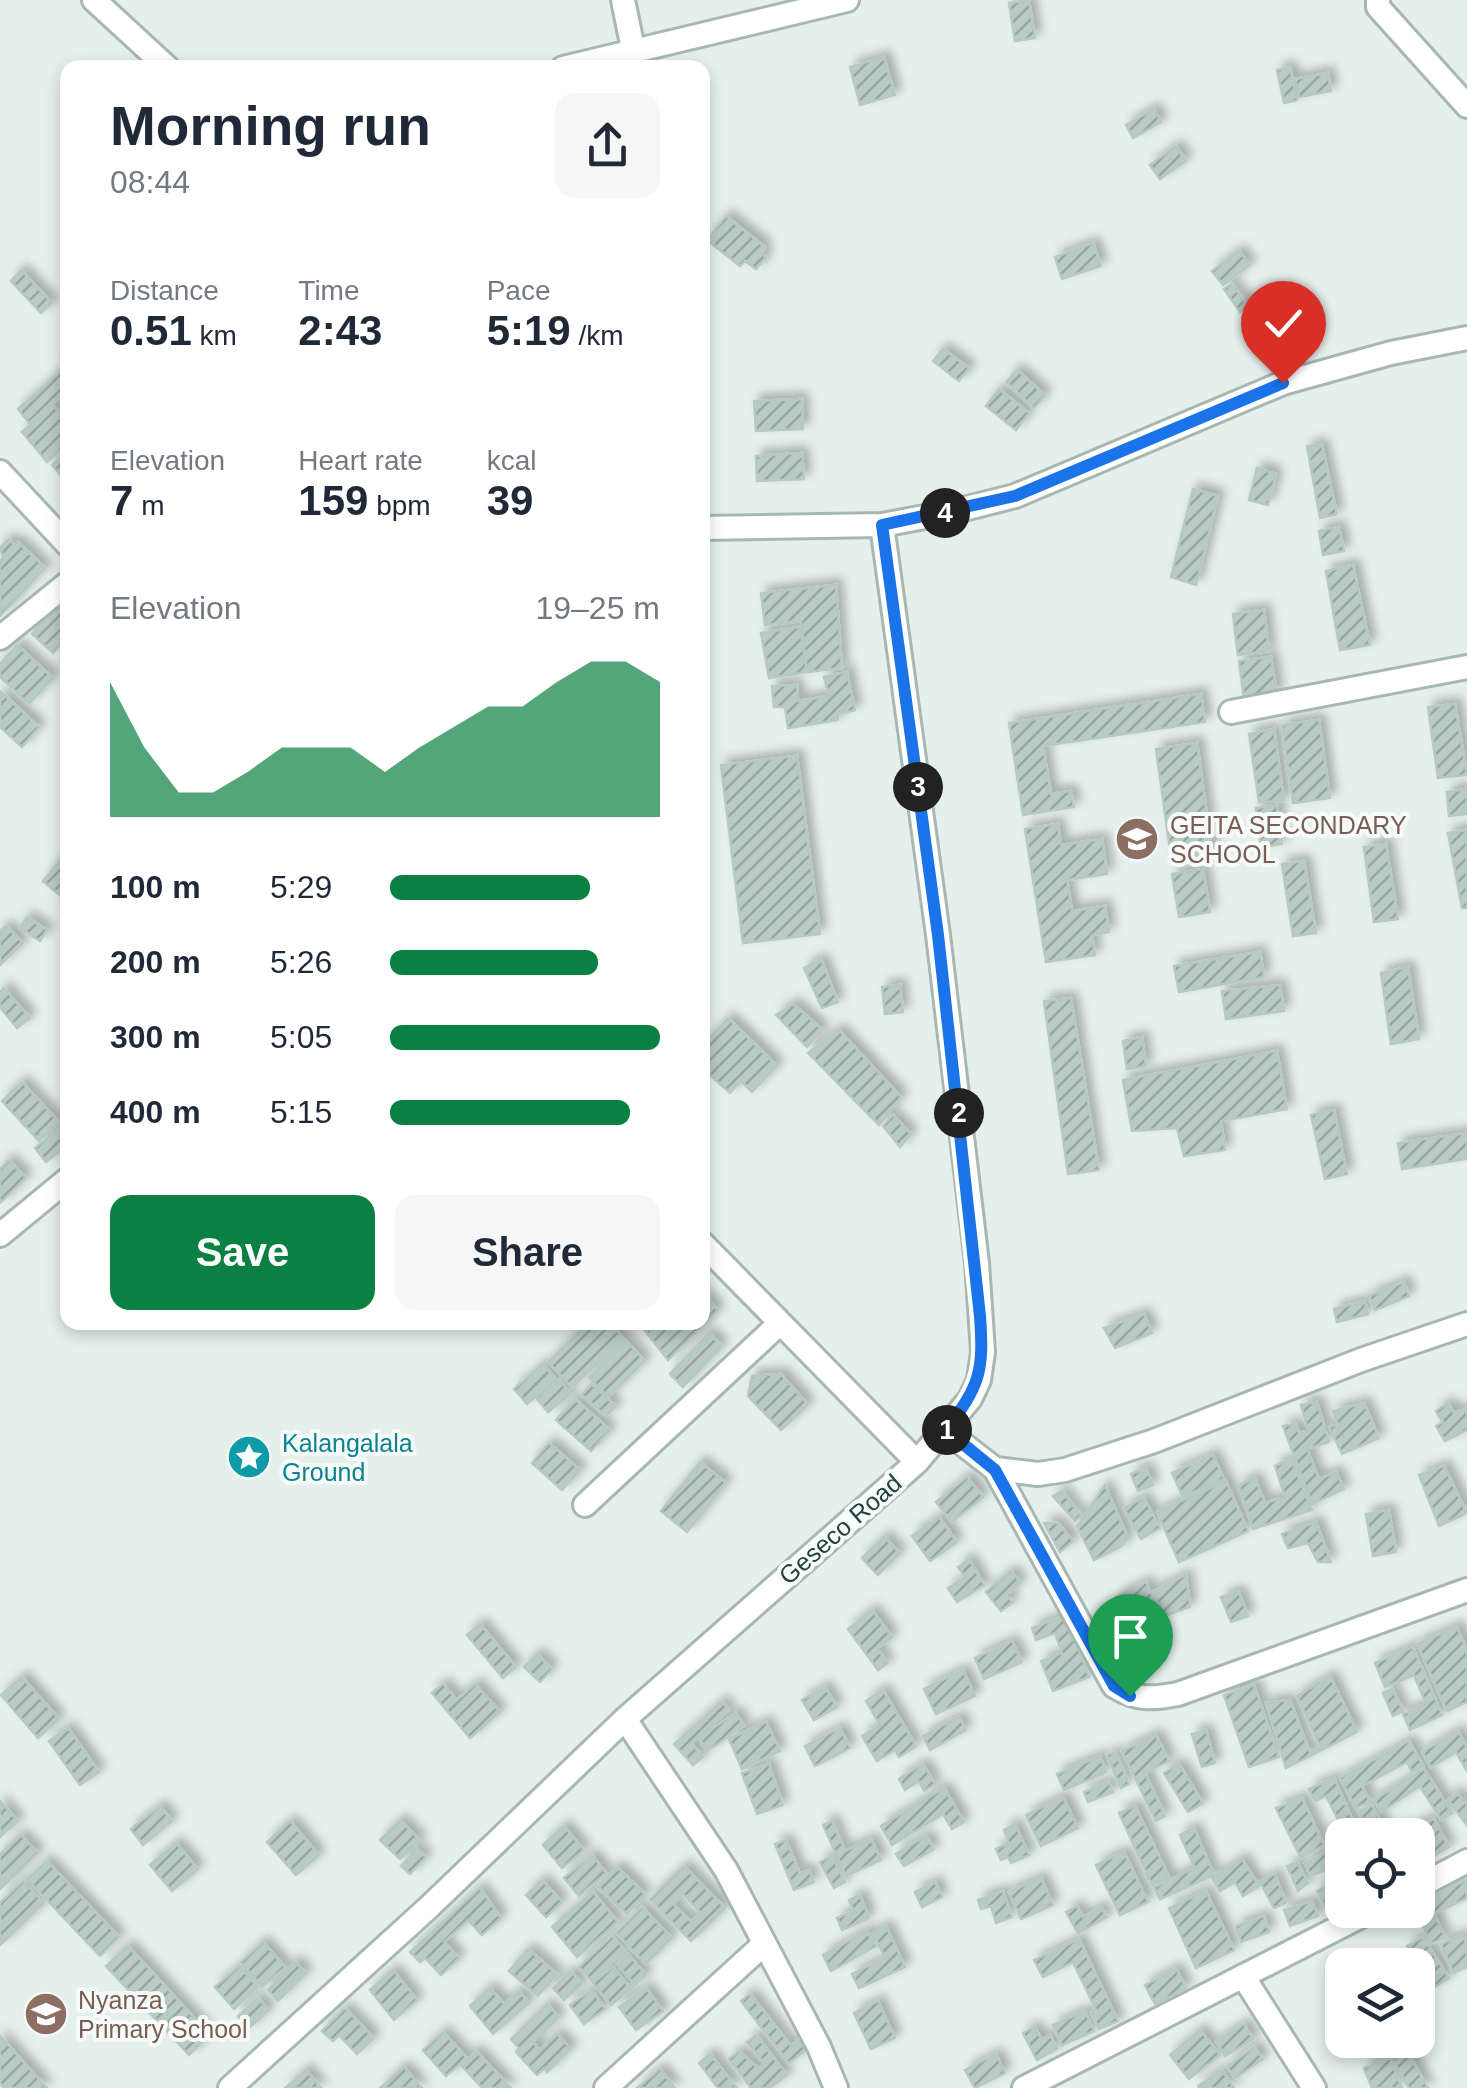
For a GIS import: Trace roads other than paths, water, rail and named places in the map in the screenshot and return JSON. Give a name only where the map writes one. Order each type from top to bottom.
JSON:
[{"type":"street","points":[[94,0],[159,60]]},
{"type":"street","points":[[622,0],[633,48]]},
{"type":"street","points":[[591,60],[847,0]]},
{"type":"street","points":[[1378,0],[1378,7],[1467,106]]},
{"type":"street","points":[[710,528],[882,525],[1015,496],[1283,383],[1391,353],[1467,338]]},
{"type":"street","points":[[0,472],[60,536]]},
{"type":"street","name":"Geseco Road","points":[[230,2088],[625,1719],[917,1462],[970,1399],[979,1380],[983,1352],[980,1316],[938,935],[882,525]]},
{"type":"street","points":[[0,638],[60,589]]},
{"type":"street","points":[[1232,712],[1467,667]]},
{"type":"street","points":[[0,1234],[60,1185]]},
{"type":"street","points":[[710,1251],[917,1462]]},
{"type":"street","points":[[585,1505],[779,1324]]},
{"type":"street","points":[[995,1470],[1038,1474],[1065,1470],[1154,1441],[1361,1360],[1467,1324]]},
{"type":"street","points":[[946,1430],[995,1470],[1114,1686],[1130,1696],[1152,1699],[1178,1694],[1467,1590]]},
{"type":"street","points":[[625,1719],[726,1870],[819,2047],[836,2088]]},
{"type":"street","points":[[1435,1878],[1467,1860]]},
{"type":"street","points":[[1024,2088],[1338,1928]]},
{"type":"street","points":[[606,2088],[764,1944]]},
{"type":"street","points":[[1244,1976],[1314,2088]]},
{"type":"place","name":"GEITA SECONDARY SCHOOL","points":[[1137,839]]},
{"type":"place","name":"Kalangalala Ground","points":[[249,1457]]},
{"type":"place","name":"Nyanza Primary School","points":[[46,2014]]}]
